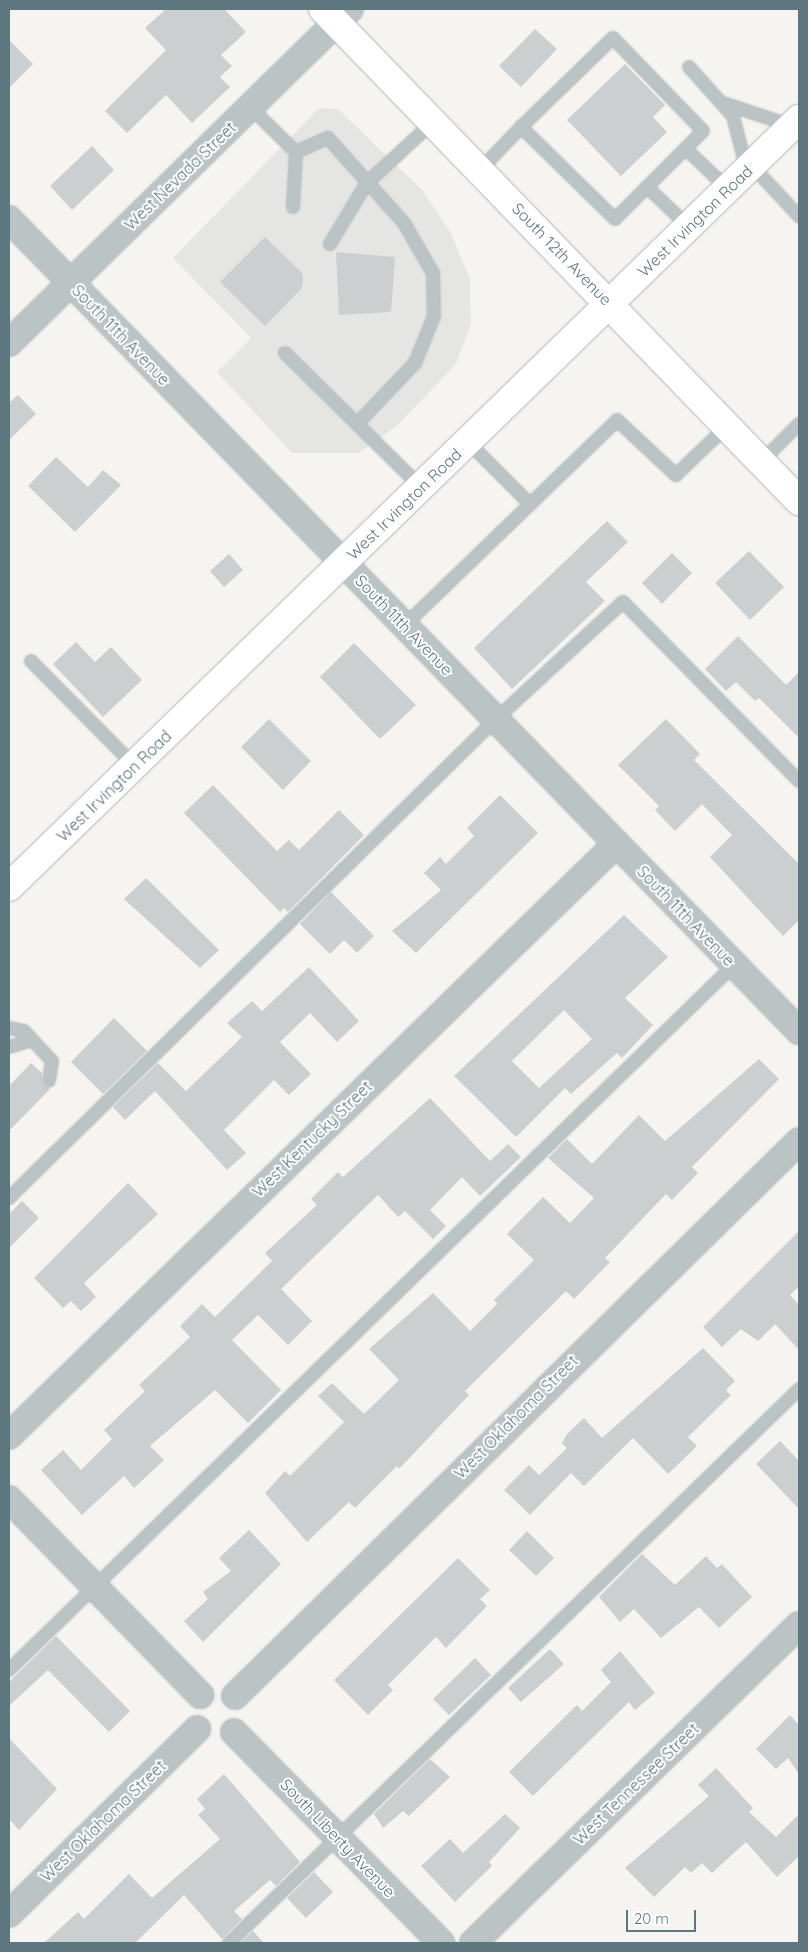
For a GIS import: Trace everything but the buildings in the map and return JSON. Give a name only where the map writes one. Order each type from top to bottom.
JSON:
[{"type":"main road","name":"South 12th Avenue","points":[[336,13],[433,122],[799,501]]},
{"type":"main road","name":"West Irvington Road","points":[[9,887],[796,123]]},
{"type":"street","name":"West Nevada Street","points":[[9,343],[250,107],[336,13]]},
{"type":"street","name":"South 11th Avenue","points":[[9,219],[799,1031]]},
{"type":"street","name":"West Kentucky Street","points":[[9,1436],[616,844]]},
{"type":"street","name":"West Oklahoma Street","points":[[235,1696],[799,1141]]},
{"type":"street","points":[[9,1499],[200,1696]]},
{"type":"street","name":"West Tennessee Street","points":[[473,1943],[799,1625]]},
{"type":"street","points":[[214,1689],[235,1696],[242,1714],[234,1732],[212,1738],[198,1729],[192,1712],[200,1696],[214,1689]]},
{"type":"street","name":"West Oklahoma Street","points":[[9,1914],[198,1729]]},
{"type":"street","name":"South Liberty Avenue","points":[[234,1732],[442,1943]]},
{"type":"lane","points":[[480,170],[521,127],[613,38],[703,131],[615,219],[521,127]]},
{"type":"lane","points":[[689,67],[726,104],[796,123]]},
{"type":"lane","points":[[726,104],[742,175]]},
{"type":"lane","points":[[250,107],[296,152],[293,207]]},
{"type":"lane","points":[[330,244],[369,182],[433,122]]},
{"type":"lane","points":[[296,152],[328,138],[404,223],[434,273],[434,316],[416,363],[357,424]]},
{"type":"lane","points":[[686,148],[742,175],[799,216]]},
{"type":"lane","points":[[647,187],[689,227]]},
{"type":"lane","points":[[285,353],[421,487]]},
{"type":"lane","points":[[404,626],[617,420],[676,475],[727,426]]},
{"type":"lane","points":[[761,462],[799,424]]},
{"type":"lane","points":[[468,442],[530,504]]},
{"type":"lane","points":[[9,1198],[495,720],[623,602],[799,781]]},
{"type":"lane","points":[[31,661],[135,766]]},
{"type":"lane","points":[[9,1670],[93,1586],[734,965]]},
{"type":"lane","points":[[9,1028],[24,1031],[52,1061],[49,1081]]},
{"type":"lane","points":[[9,1047],[32,1040]]},
{"type":"lane","points":[[229,1943],[799,1389]]},
{"type":"shaded area","points":[[319,108],[338,109],[423,191],[451,233],[470,279],[471,323],[456,364],[399,424],[359,453],[292,453],[217,372],[251,338],[173,258]]}]
